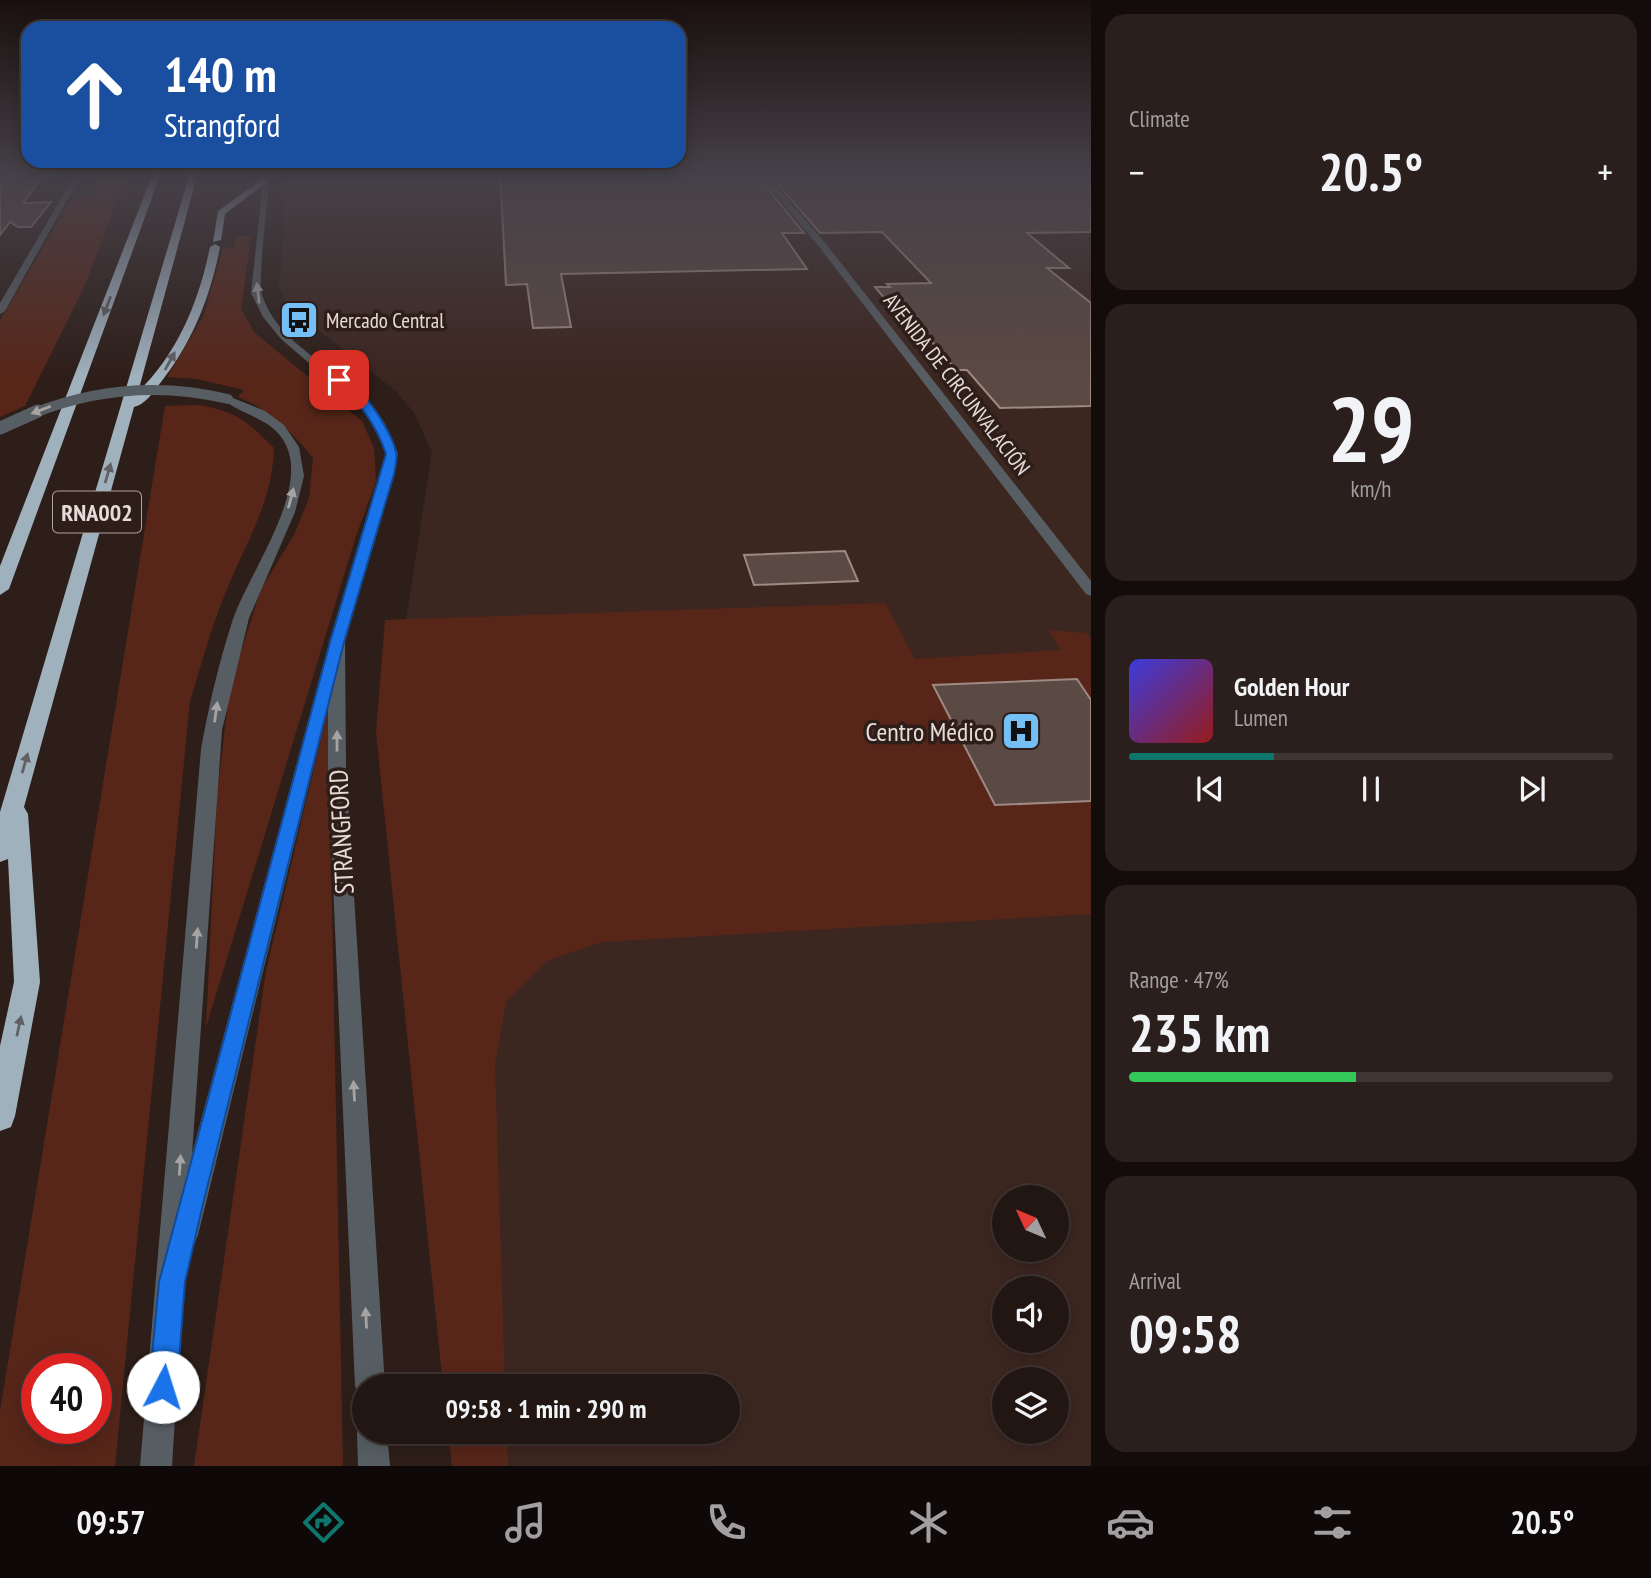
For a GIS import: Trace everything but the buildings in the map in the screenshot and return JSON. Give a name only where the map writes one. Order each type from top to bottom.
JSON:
[{"type":"highway","name":"RNA002","points":[[0,589],[131,241]]},
{"type":"highway","name":"RNA002","points":[[0,852],[174,241]]},
{"type":"highway","points":[[125,412],[158,383],[195,317],[210,279],[216,241]]},
{"type":"highway","points":[[0,561],[21,534]]},
{"type":"highway","points":[[0,1116],[27,982],[16,797]]},
{"type":"street","points":[[0,311],[40,241]]},
{"type":"street","name":"STRANGFORD","points":[[260,241],[256,293],[271,324],[357,394],[383,427],[392,454],[337,642],[337,769],[369,1374]]},
{"type":"street","name":"AVENIDA DE CIRCUNVALACIÓN","points":[[818,241],[1091,591]]},
{"type":"street","points":[[0,428],[51,406],[116,391],[178,388],[228,399],[253,408],[277,424],[294,451],[296,480],[287,515],[249,596],[219,688],[210,749],[172,1282],[156,1466]]},
{"type":"street","points":[[172,1282],[337,642]]},
{"type":"street","points":[[373,1444],[374,1466]]},
{"type":"shaded area","points":[[46,241],[102,241],[84,287],[25,406],[0,417],[0,320]]},
{"type":"shaded area","points":[[236,241],[250,241],[241,309],[255,333],[362,421],[374,448],[376,482],[356,536],[206,1027],[217,795],[230,686],[261,589],[294,535],[309,498],[313,458],[280,423],[260,408],[238,397],[244,390],[197,379],[167,377],[203,317],[223,249],[234,247]]},
{"type":"shaded area","name":"Mercado Central","points":[[283,241],[1091,241],[1091,1466],[466,1466],[464,1444],[740,1444],[740,1374],[457,1374],[405,627],[432,452],[414,413],[397,392],[289,307],[279,287]]},
{"type":"shaded area","points":[[199,405],[241,419],[274,448],[264,503],[217,615],[190,701],[115,1466],[0,1466],[0,1411],[165,406]]},
{"type":"shaded area","points":[[885,603],[915,659],[1061,650],[1049,630],[1086,633],[1091,639],[1091,914],[602,942],[547,961],[506,1002],[495,1064],[505,1374],[442,1374],[376,732],[385,620]]},
{"type":"shaded area","points":[[328,709],[343,1466],[194,1466],[266,971]]},
{"type":"shaded area","points":[[449,1444],[507,1444],[508,1466],[452,1466]]},
{"type":"place","name":"Mercado Central","points":[[299,320]]},
{"type":"place","name":"Centro Médico","points":[[1021,731]]},
{"type":"route","points":[[163,1387],[172,1282],[191,1204],[337,642],[389,474],[392,454],[383,427],[357,394],[339,380]]}]
